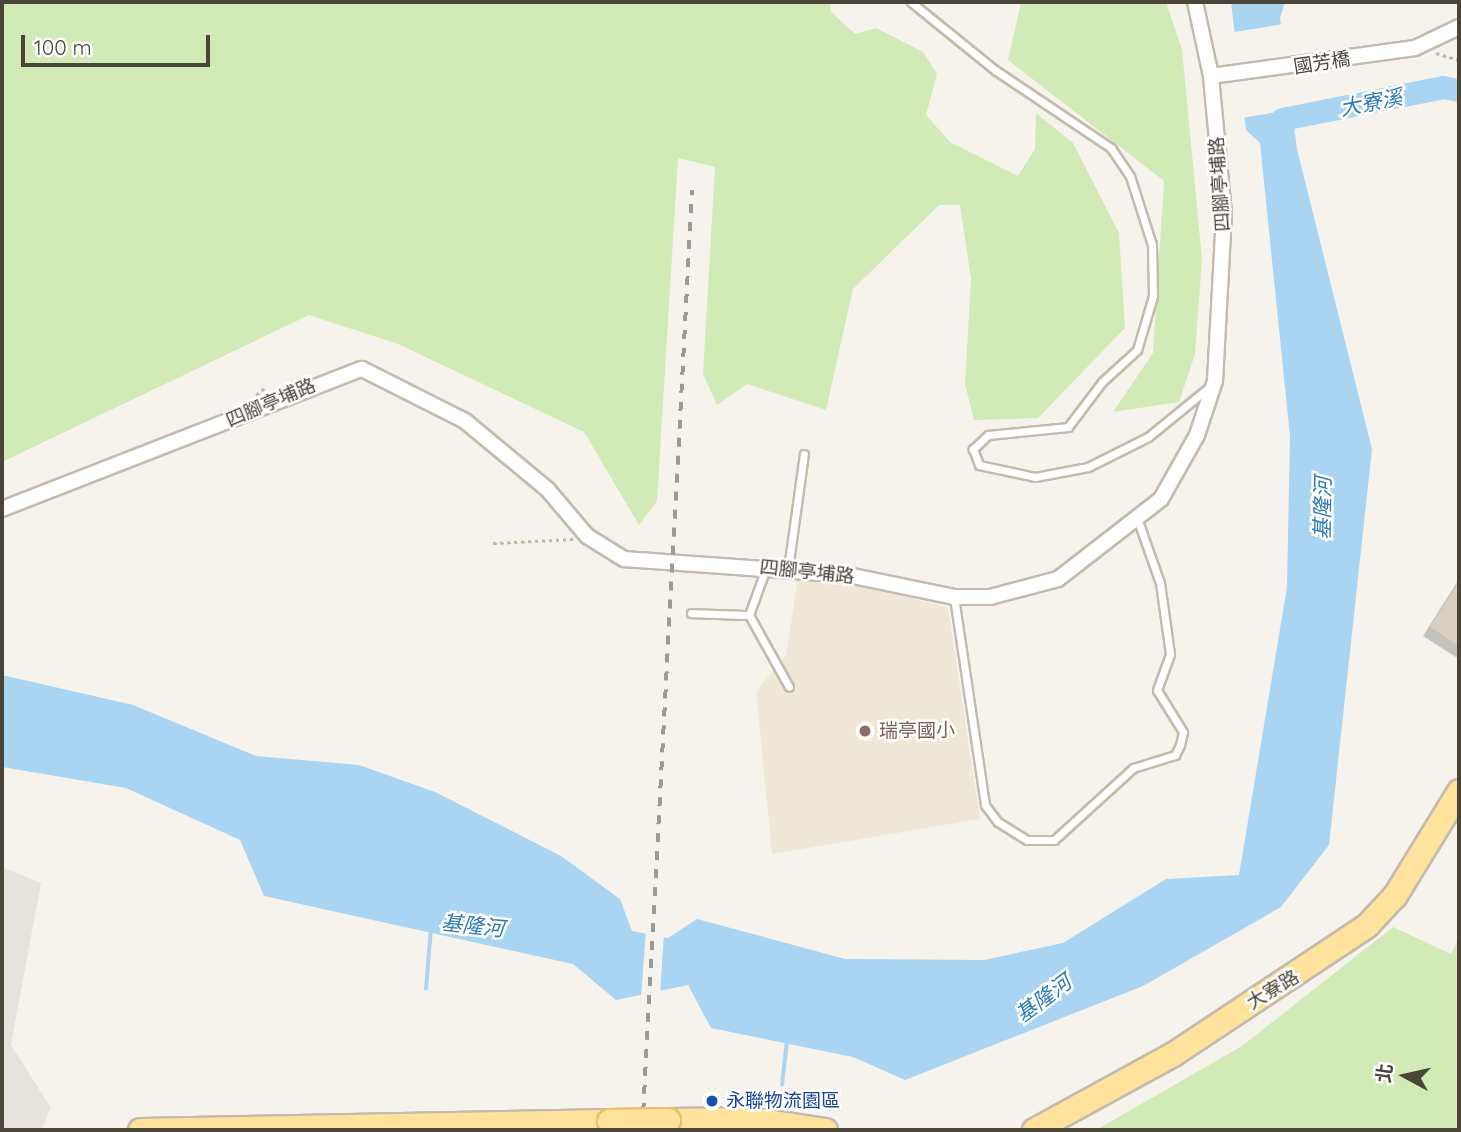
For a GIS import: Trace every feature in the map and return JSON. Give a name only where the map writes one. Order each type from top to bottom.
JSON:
[{"type":"main road","name":"大寮路","points":[[1034,1130],[1173,1054],[1367,925],[1395,895],[1459,791]]},
{"type":"main road","points":[[139,1130],[369,1129],[668,1119],[723,1125],[813,1129]]},
{"type":"street","name":"四腳亭埔路","points":[[2,509],[362,369],[412,389],[474,428],[548,490],[587,536],[624,559],[788,569],[954,597],[990,597],[1058,579],[1138,522],[1161,499],[1197,435],[1215,381],[1224,214],[1211,76],[1195,2]]},
{"type":"street","points":[[1415,48],[1459,27]]},
{"type":"street","name":"國芳橋","points":[[1211,76],[1228,78],[1415,48]]},
{"type":"lane","points":[[911,2],[995,70],[1111,148],[1130,176],[1152,245],[1153,296],[1137,350],[1101,382],[1068,427],[988,435],[973,449],[979,466],[1035,477],[1088,467],[1148,437],[1215,381]]},
{"type":"lane","points":[[788,569],[804,454]]},
{"type":"lane","points":[[954,597],[985,806],[998,822],[1027,839],[1054,840],[1133,768],[1175,755],[1180,745],[1183,732],[1157,690],[1170,654],[1160,583],[1138,522]]},
{"type":"lane","points":[[766,568],[749,615],[789,687]]},
{"type":"lane","points":[[691,613],[749,615]]},
{"type":"path","points":[[1415,48],[1459,60]]},
{"type":"path","points":[[493,543],[587,536]]},
{"type":"shaded area","name":"瑞亭國小","points":[[798,578],[839,581],[948,607],[980,819],[772,854],[756,692],[786,655]]},
{"type":"shaded area","points":[[2,867],[41,883],[11,1045],[51,1108],[41,1130],[2,1130]]},
{"type":"green space","points":[[2,2],[830,2],[831,12],[855,34],[876,28],[923,52],[937,74],[926,115],[950,142],[1018,176],[1035,149],[1036,113],[1073,143],[1119,233],[1125,328],[1038,418],[974,420],[965,384],[971,279],[960,205],[939,205],[853,289],[826,410],[747,384],[717,405],[703,374],[715,167],[678,158],[657,501],[639,525],[584,432],[398,344],[309,315],[2,462]]},
{"type":"green space","points":[[1021,2],[1166,2],[1182,49],[1202,259],[1195,354],[1179,402],[1113,412],[1153,353],[1164,181],[1008,60]]},
{"type":"green space","points":[[1393,927],[1451,954],[1459,937],[1459,1130],[1096,1130],[1242,1046]]},
{"type":"water","name":"基隆河","points":[[1231,2],[1285,2],[1280,18],[1297,149],[1372,449],[1329,845],[1281,907],[1143,986],[905,1080],[853,1057],[711,1028],[688,985],[616,1000],[573,964],[264,896],[240,840],[126,788],[2,767],[2,675],[133,705],[256,756],[359,765],[435,792],[561,856],[620,899],[632,931],[668,938],[697,919],[845,959],[984,960],[1063,943],[1166,879],[1239,875],[1287,587],[1290,436],[1260,143],[1246,130]]},
{"type":"pier","points":[[1284,24],[1296,109],[1241,118],[1228,33]]},
{"type":"pier","points":[[646,930],[664,934],[660,994],[641,998]]},
{"type":"building","points":[[1459,582],[1459,646],[1430,627]]},
{"type":"waterway","name":"大寮溪","points":[[1282,119],[1443,87],[1459,90]]},
{"type":"waterway","name":"基隆河","points":[[426,989],[431,928]]},
{"type":"waterway","points":[[782,1085],[787,1041]]},
{"type":"railway","points":[[642,1130],[692,190]]},
{"type":"place","name":"瑞亭國小","points":[[865,731]]},
{"type":"place","name":"永聯物流園區","points":[[712,1101]]}]
